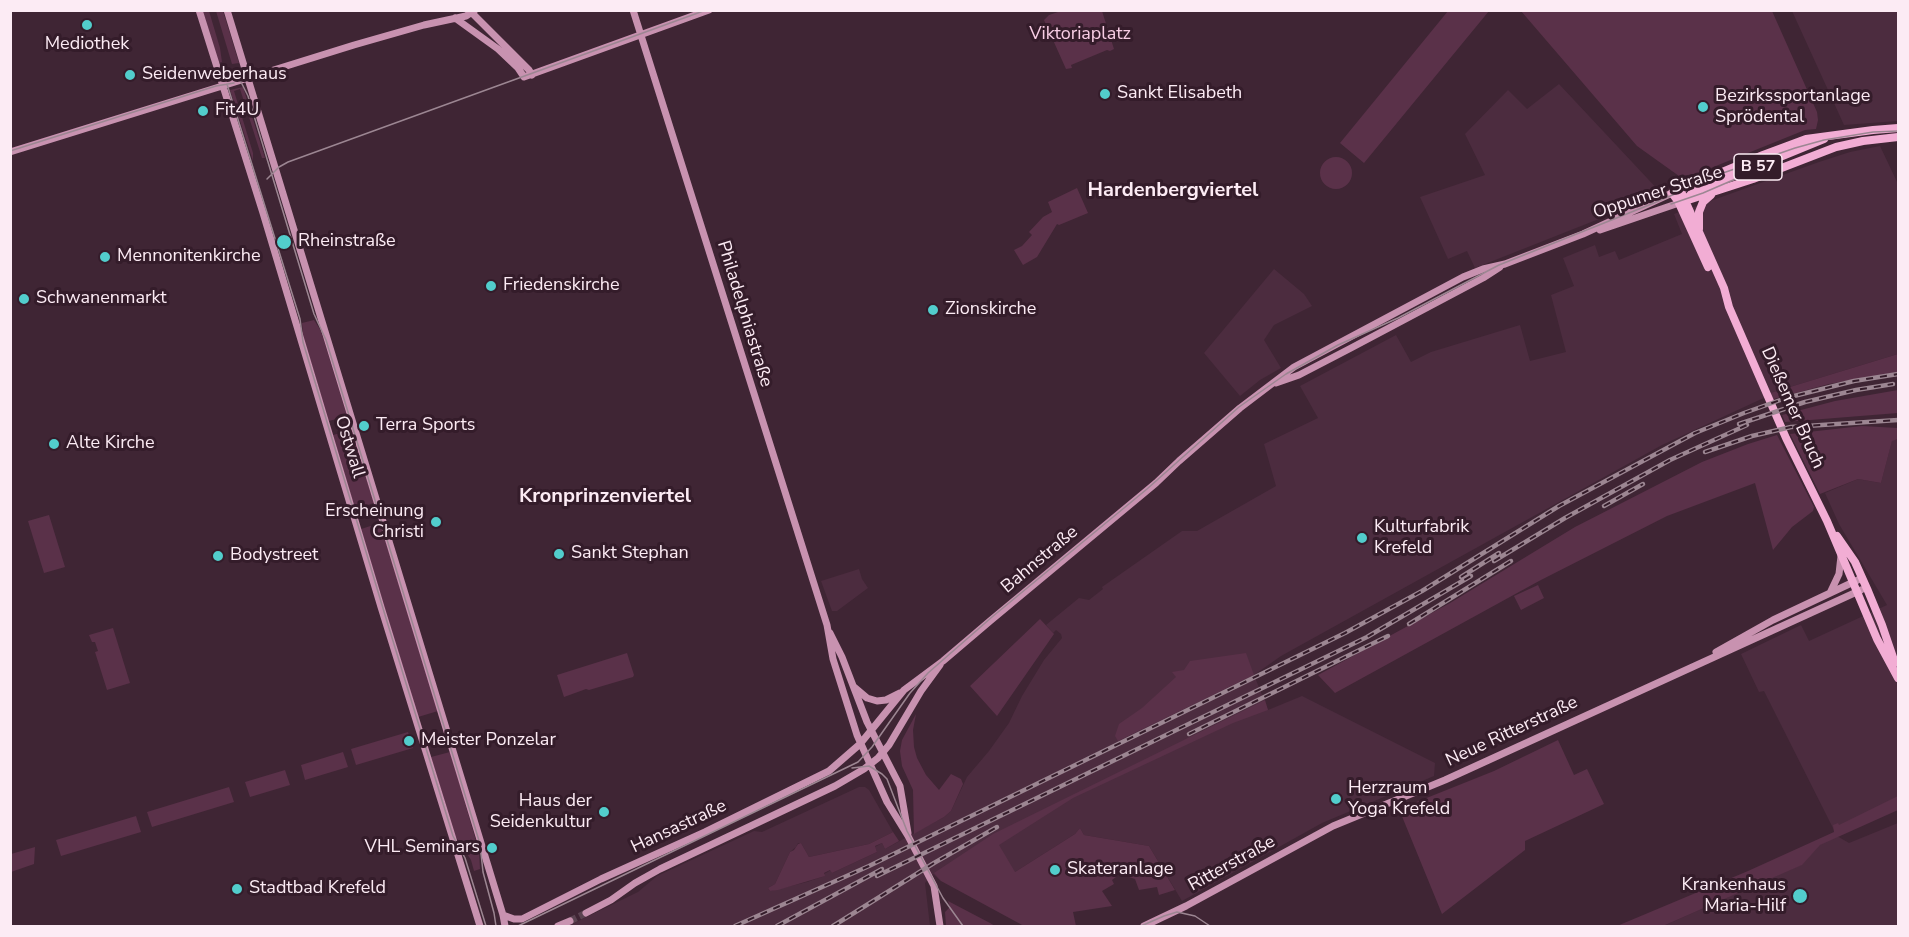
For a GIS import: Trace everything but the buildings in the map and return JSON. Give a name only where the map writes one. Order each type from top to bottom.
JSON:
[{"type":"main road","name":"Ostwall","points":[[199,10],[381,607],[481,925]]},
{"type":"main road","name":"Ostwall","points":[[227,10],[505,927]]},
{"type":"main road","name":"Philadelphiastraße","points":[[633,10],[826,626],[833,659],[860,744],[887,802],[934,886],[939,927]]},
{"type":"main road","points":[[528,76],[709,10]]},
{"type":"main road","points":[[10,152],[223,85],[473,12],[529,70],[528,76]]},
{"type":"main road","points":[[455,18],[498,49],[528,76]]},
{"type":"main road","name":"B 57","points":[[1682,202],[1697,190],[1833,136],[1899,128]]},
{"type":"main road","name":"Oppumer Straße","points":[[1156,483],[1231,415],[1268,386],[1299,375],[1483,278],[1505,264],[1583,234],[1676,191],[1792,143],[1833,136]]},
{"type":"main road","name":"Oppumer Straße","points":[[1583,234],[1608,228],[1776,171],[1810,156],[1844,145],[1899,138]]},
{"type":"main road","name":"Dießemer Bruch","points":[[1676,191],[1699,232],[1724,288],[1786,438],[1841,553],[1860,585]]},
{"type":"main road","points":[[1699,232],[1699,212],[1703,202],[1716,191]]},
{"type":"main road","name":"Dießemer Bruch","points":[[1682,202],[1684,214],[1719,291],[1730,307]]},
{"type":"main road","name":"Bahnstraße","points":[[860,744],[904,690],[943,661],[1156,483]]},
{"type":"main road","name":"Dießemer Bruch","points":[[1827,521],[1854,562],[1877,639],[1899,676]]},
{"type":"main road","points":[[1829,593],[1839,574],[1841,553]]},
{"type":"main road","name":"Neue Ritterstraße","points":[[1701,661],[1742,636],[1829,593],[1860,585]]},
{"type":"main road","name":"Neue Ritterstraße","points":[[1334,826],[1445,780],[1701,661],[1745,644],[1860,585]]},
{"type":"main road","name":"Philadelphiastraße","points":[[826,626],[842,657],[871,731],[902,790],[908,836]]},
{"type":"main road","name":"Bahnstraße","points":[[869,766],[883,753],[921,691],[943,661]]},
{"type":"main road","points":[[851,684],[860,694],[877,701],[886,700],[904,690]]},
{"type":"main road","name":"Hansastraße","points":[[503,915],[514,920],[522,918],[805,784],[829,771],[860,744]]},
{"type":"main road","name":"Hansastraße","points":[[586,913],[611,900],[647,876],[835,786],[869,766]]},
{"type":"main road","name":"Ritterstraße","points":[[1144,927],[1334,826]]},
{"type":"main road","points":[[558,927],[570,921]]},
{"type":"shaded area","points":[[1792,11],[1898,11],[1898,121],[1844,125]]},
{"type":"shaded area","points":[[1559,84],[1662,194],[1475,268],[1467,251],[1448,259],[1420,197],[1485,175],[1465,134],[1508,90],[1527,109]]},
{"type":"shaded area","points":[[1880,146],[1898,184],[1898,354],[1767,394],[1768,396],[1662,445],[1281,656],[1254,675],[1268,710],[1302,696],[1435,763],[1434,776],[1322,823],[1182,901],[1149,846],[1084,835],[1080,828],[1075,834],[1015,872],[941,881],[933,874],[925,883],[930,926],[568,926],[638,892],[657,876],[754,831],[762,832],[859,787],[869,790],[893,832],[869,844],[809,857],[801,843],[798,843],[790,852],[775,884],[768,888],[770,891],[807,882],[824,876],[831,870],[832,873],[877,852],[875,847],[882,843],[885,849],[944,817],[951,811],[967,777],[1009,723],[1044,660],[1062,638],[1061,634],[1056,630],[1053,633],[1046,625],[1079,598],[1089,600],[1103,589],[1102,587],[1182,531],[1197,531],[1276,486],[1264,444],[1318,418],[1300,386],[1396,335],[1411,362],[1431,352],[1520,325],[1530,361],[1566,352],[1551,295],[1574,286],[1563,258],[1595,245],[1599,257],[1615,251],[1619,260],[1682,234],[1674,214],[1819,162],[1850,152]]},
{"type":"shaded area","points":[[1274,269],[1304,294],[1312,306],[1274,325],[1264,340],[1281,368],[1260,380],[1240,396],[1204,353]]},
{"type":"shaded area","points":[[1898,439],[1898,803],[1835,832],[1764,691],[1759,692],[1741,654],[1801,625],[1809,641],[1887,605],[1839,524],[1825,493],[1858,479],[1881,483],[1892,440]]},
{"type":"shaded area","points":[[859,569],[868,588],[837,611],[832,611],[821,581]]},
{"type":"shaded area","name":"Krankenhaus Maria-Hilf","points":[[1898,823],[1898,926],[1663,926],[1801,865],[1819,845],[1837,836],[1849,843]]},
{"type":"green space","name":"Viktoriaplatz","points":[[1064,10],[1102,11],[1114,49],[1066,69],[1044,20],[1049,15]]},
{"type":"green space","points":[[202,11],[209,11],[222,62],[218,63]]},
{"type":"green space","points":[[216,11],[223,11],[239,63],[232,64]]},
{"type":"green space","points":[[1448,11],[1489,11],[1364,163],[1340,143]]},
{"type":"green space","name":"Bezirkssportanlage Sprödental","points":[[1521,11],[1772,11],[1817,112],[1816,129],[1805,130],[1696,174],[1679,176],[1637,146]]},
{"type":"green space","points":[[243,87],[265,158],[262,158],[240,89],[234,91],[253,153],[253,161],[230,90]]},
{"type":"green space","points":[[1336,157],[1347,162],[1352,173],[1347,184],[1336,189],[1325,184],[1320,173],[1325,162]]},
{"type":"green space","points":[[1077,188],[1088,213],[1057,224],[1037,257],[1023,265],[1014,250],[1022,246],[1032,235],[1029,232],[1043,217],[1052,212],[1048,202]]},
{"type":"green space","points":[[314,320],[321,331],[347,416],[329,421],[303,335],[302,323]]},
{"type":"green space","points":[[1898,354],[1898,372],[1829,384],[1770,400],[1767,394]]},
{"type":"green space","points":[[1898,390],[1898,413],[1785,422],[1782,415],[1835,401]]},
{"type":"green space","points":[[1862,426],[1898,428],[1898,439],[1892,441],[1881,483],[1858,479],[1820,494],[1790,434]]},
{"type":"green space","points":[[351,430],[374,503],[355,509],[333,435]]},
{"type":"green space","points":[[1777,435],[1814,507],[1813,511],[1792,527],[1773,550],[1755,483],[1667,516],[1539,581],[1335,693],[1318,675],[1450,603],[1575,527],[1702,462]]},
{"type":"green space","points":[[49,515],[65,567],[44,573],[28,521]]},
{"type":"green space","points":[[380,523],[438,711],[418,717],[361,529]]},
{"type":"green space","points":[[1538,585],[1544,598],[1521,610],[1514,596]]},
{"type":"green space","points":[[1040,619],[1054,634],[997,716],[970,686]]},
{"type":"green space","points":[[113,628],[130,683],[107,690],[95,652],[98,651],[89,635]]},
{"type":"green space","points":[[627,653],[633,677],[564,697],[557,675]]},
{"type":"green space","points":[[1246,653],[1254,675],[1118,741],[1115,736],[1119,724],[1142,708],[1176,677],[1172,672],[1184,670],[1190,661]]},
{"type":"green space","points":[[1265,700],[1268,710],[1233,723],[1073,798],[999,845],[1015,872],[1075,834],[1080,828],[1084,835],[1149,846],[1175,890],[1159,895],[1157,887],[1139,890],[1135,879],[1120,874],[1112,880],[1114,884],[1102,891],[1112,906],[1073,912],[1076,926],[1024,926],[941,881],[934,873],[993,834]]},
{"type":"green space","points":[[916,714],[913,730],[914,747],[926,775],[939,790],[951,774],[961,779],[963,784],[951,811],[914,834],[913,790],[902,766],[900,751],[902,740]]},
{"type":"green space","points":[[408,732],[413,748],[356,765],[351,749]]},
{"type":"green space","points":[[1558,740],[1574,775],[1587,769],[1604,804],[1525,841],[1525,850],[1442,914],[1399,809],[1494,771]]},
{"type":"green space","points":[[343,752],[348,767],[305,780],[301,765]]},
{"type":"green space","points":[[450,752],[479,851],[480,869],[474,871],[471,860],[456,837],[431,757]]},
{"type":"green space","points":[[285,770],[290,785],[250,797],[245,782]]},
{"type":"green space","points":[[229,787],[234,802],[152,827],[147,812]]},
{"type":"green space","points":[[1898,796],[1898,810],[1820,845],[1802,865],[1663,926],[1617,926],[1834,832],[1833,825],[1838,823],[1839,825]]},
{"type":"green space","points":[[136,816],[141,832],[61,856],[56,840]]},
{"type":"green space","points":[[893,832],[899,841],[885,849],[882,843],[875,846],[877,852],[832,873],[830,870],[824,873],[825,876],[778,890],[770,891],[768,888],[775,884],[790,852],[798,844],[801,843],[809,857],[869,844]]},
{"type":"green space","points":[[35,847],[34,864],[11,872],[11,854]]},
{"type":"green space","points":[[948,901],[995,926],[946,926],[945,912],[950,907]]},
{"type":"tunnel","points":[[570,921],[586,913]]},
{"type":"tram line","points":[[267,179],[288,162],[706,10]]},
{"type":"tram line","points":[[240,80],[248,96],[314,314],[326,340],[480,844],[483,872],[496,926]]},
{"type":"tram line","points":[[10,151],[216,86],[234,83]]},
{"type":"tram line","points":[[227,84],[300,319],[303,342],[385,615],[453,836],[465,858],[486,926]]},
{"type":"tram line","points":[[518,926],[858,762],[928,673],[1147,489],[1239,407],[1286,374],[1338,345],[1398,318],[1499,265],[1723,173],[1824,140],[1873,132],[1898,131]]},
{"type":"tram line","points":[[1671,204],[1754,171]]},
{"type":"tram line","points":[[852,768],[869,766],[887,779],[907,831],[943,898],[963,926]]},
{"type":"tram line","points":[[1141,926],[1177,912],[1195,916],[1210,926]]},
{"type":"railway","points":[[735,926],[869,866],[1345,633],[1422,591],[1559,506],[1695,433],[1786,398],[1854,381],[1898,374]]},
{"type":"railway","points":[[1739,424],[1805,402],[1893,384]]},
{"type":"railway","points":[[1705,452],[1752,436],[1791,427],[1898,420]]},
{"type":"railway","points":[[1494,561],[1565,518],[1670,460],[1747,425]]},
{"type":"railway","points":[[1604,506],[1643,484]]},
{"type":"railway","points":[[1461,577],[1499,553]]},
{"type":"railway","points":[[1409,624],[1511,561]]},
{"type":"railway","points":[[877,876],[1367,637],[1471,576]]},
{"type":"railway","points":[[1189,734],[1388,636]]},
{"type":"railway","points":[[833,926],[997,827]]},
{"type":"railway","points":[[777,926],[882,869]]},
{"type":"place","name":"Mediothek","points":[[87,25]]},
{"type":"place","name":"Seidenweberhaus","points":[[130,75]]},
{"type":"place","name":"Sankt Elisabeth","points":[[1105,94]]},
{"type":"place","name":"Bezirkssportanlage Sprödental","points":[[1703,107]]},
{"type":"place","name":"Fit4U","points":[[203,111]]},
{"type":"place","name":"Rheinstraße","points":[[284,242]]},
{"type":"place","name":"Mennonitenkirche","points":[[105,257]]},
{"type":"place","name":"Friedenskirche","points":[[491,286]]},
{"type":"place","name":"Schwanenmarkt","points":[[24,299]]},
{"type":"place","name":"Zionskirche","points":[[933,310]]},
{"type":"place","name":"Terra Sports","points":[[364,426]]},
{"type":"place","name":"Alte Kirche","points":[[54,444]]},
{"type":"place","name":"Erscheinung Christi","points":[[436,522]]},
{"type":"place","name":"Kulturfabrik Krefeld","points":[[1362,538]]},
{"type":"place","name":"Sankt Stephan","points":[[559,554]]},
{"type":"place","name":"Bodystreet","points":[[218,556]]},
{"type":"place","name":"Meister Ponzelar","points":[[409,741]]},
{"type":"place","name":"Herzraum Yoga Krefeld","points":[[1336,799]]},
{"type":"place","name":"Haus der Seidenkultur","points":[[604,812]]},
{"type":"place","name":"VHL Seminars","points":[[492,848]]},
{"type":"place","name":"Skateranlage","points":[[1055,870]]},
{"type":"place","name":"Stadtbad Krefeld","points":[[237,889]]},
{"type":"place","name":"Krankenhaus Maria-Hilf","points":[[1800,896]]},
{"type":"district","name":"Hardenbergviertel","points":[[1173,191]]},
{"type":"district","name":"Kronprinzenviertel","points":[[605,497]]}]
